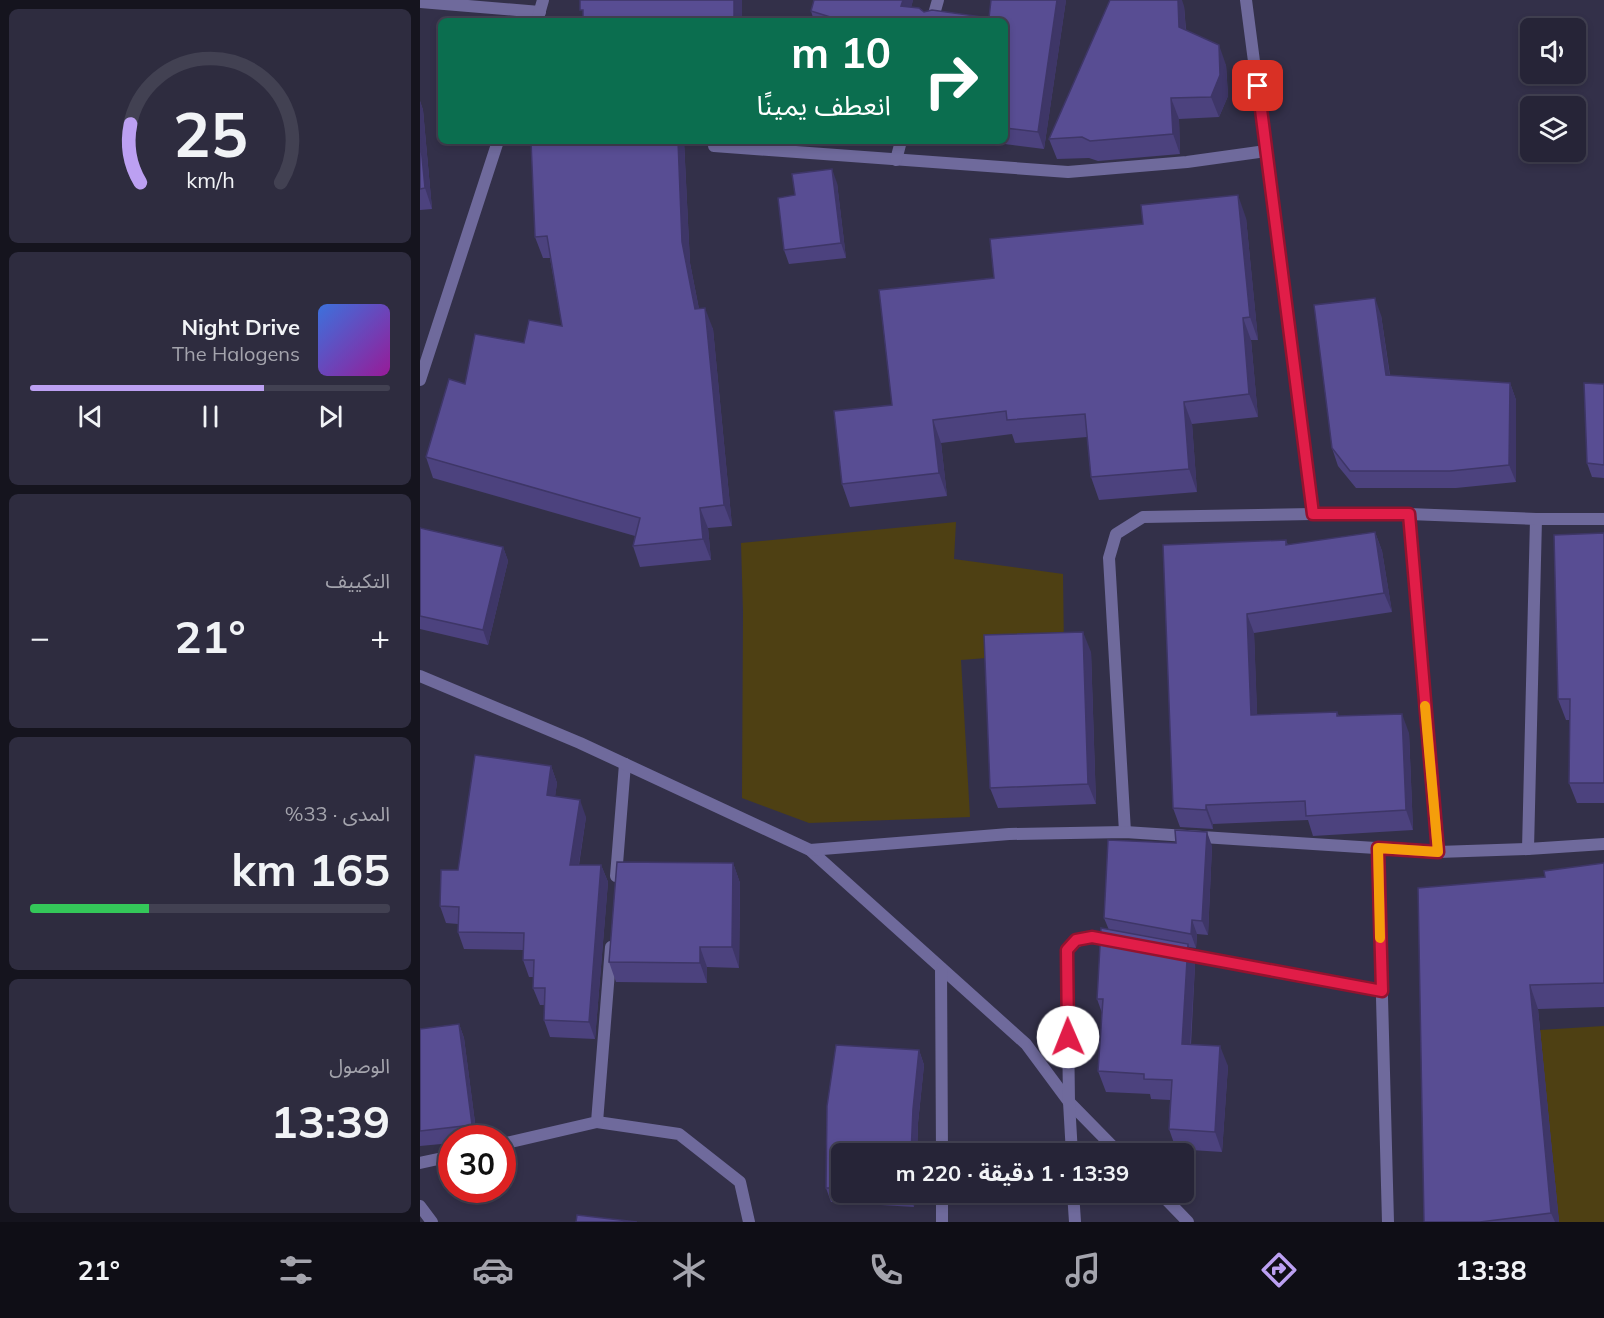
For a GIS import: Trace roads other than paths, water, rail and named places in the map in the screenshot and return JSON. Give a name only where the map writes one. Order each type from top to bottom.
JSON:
[{"type":"street","points":[[933,18],[938,0]]},
{"type":"street","points":[[1246,0],[1313,514]]},
{"type":"street","points":[[420,2],[540,11]]},
{"type":"street","points":[[420,380],[497,144]]},
{"type":"street","points":[[896,160],[900,144]]},
{"type":"street","points":[[714,146],[1068,172],[1187,162],[1266,151]]},
{"type":"street","points":[[1409,514],[1438,852]]},
{"type":"street","points":[[1125,832],[1109,558],[1116,534],[1143,517],[1409,514],[1604,519]]},
{"type":"street","points":[[1528,849],[1536,519]]},
{"type":"street","points":[[420,676],[625,764],[810,850],[1026,1044],[1069,1102],[1109,1143]]},
{"type":"street","points":[[615,883],[625,764]]},
{"type":"street","points":[[810,850],[1009,834],[1125,832],[1438,852],[1604,844]]},
{"type":"street","points":[[1378,848],[1388,1222]]},
{"type":"street","points":[[597,1122],[612,931]]},
{"type":"street","points":[[1071,1143],[1067,950],[1076,940],[1092,937],[1127,943]]},
{"type":"street","points":[[1162,950],[1382,991]]},
{"type":"street","points":[[941,968],[942,1143]]},
{"type":"street","points":[[516,1141],[597,1122],[679,1134],[740,1182],[749,1222]]},
{"type":"street","points":[[420,1163],[438,1159]]},
{"type":"street","points":[[942,1203],[942,1222]]},
{"type":"street","points":[[1074,1203],[1075,1222]]},
{"type":"street","points":[[1170,1203],[1188,1222]]},
{"type":"street","points":[[420,1206],[432,1222]]}]
